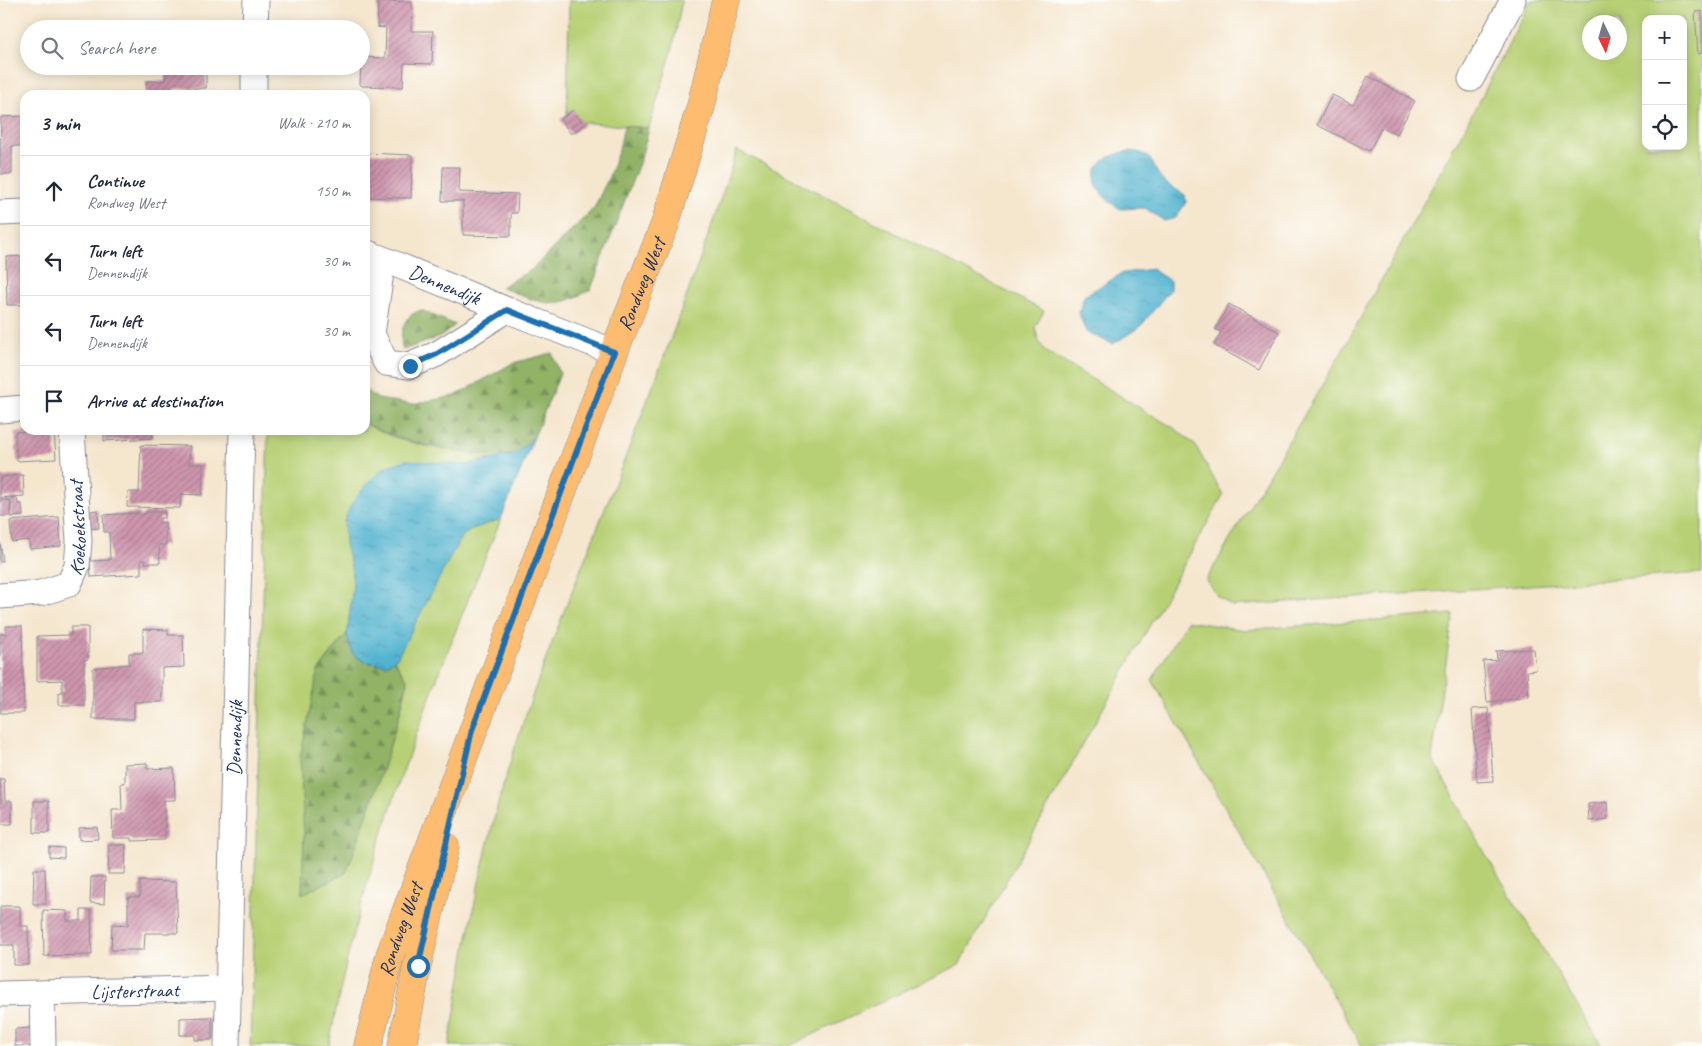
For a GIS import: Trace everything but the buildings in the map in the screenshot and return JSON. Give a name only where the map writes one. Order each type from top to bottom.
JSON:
[{"type":"main road","name":"Rondweg West","points":[[368,1046],[390,955],[614,352],[665,224],[701,106],[726,0]]},
{"type":"main road","name":"Rondweg West","points":[[402,1046],[418,966],[472,730]]},
{"type":"street","points":[[255,20],[256,0]]},
{"type":"street","points":[[1471,79],[1513,0]]},
{"type":"street","points":[[254,75],[254,90]]},
{"type":"street","points":[[0,213],[20,212]]},
{"type":"street","name":"Dennendijk","points":[[507,310],[437,354],[410,366],[386,363],[372,334],[374,255],[614,352]]},
{"type":"street","points":[[0,410],[20,408]]},
{"type":"street","name":"Koekoekstraat","points":[[0,596],[41,594],[69,584],[77,566],[79,540],[72,435]]},
{"type":"street","name":"Dennendijk","points":[[227,1046],[242,435]]},
{"type":"street","name":"Lijsterstraat","points":[[0,994],[228,988]]},
{"type":"street","points":[[42,993],[43,1046]]},
{"type":"green space","points":[[569,0],[682,0],[673,47],[649,128],[567,121]]},
{"type":"green space","points":[[1531,0],[1702,0],[1702,573],[1232,606],[1217,596],[1206,580],[1343,350],[1482,96]]},
{"type":"green space","points":[[624,126],[649,128],[641,158],[591,289],[566,301],[546,303],[501,287],[531,270],[594,208],[609,177],[619,149]]},
{"type":"green space","points":[[737,150],[1044,311],[1035,327],[1038,340],[1045,351],[1177,430],[1195,445],[1223,495],[959,965],[789,1046],[449,1046],[480,878],[504,782],[530,702],[674,329],[707,240]]},
{"type":"green space","points":[[421,310],[455,325],[442,336],[403,350],[401,337],[403,327],[411,315]]},
{"type":"green space","points":[[552,353],[560,374],[534,437],[516,454],[481,454],[439,448],[397,437],[370,426],[370,393],[378,399],[411,404],[455,396],[513,363]]},
{"type":"green space","points":[[370,426],[399,439],[435,448],[510,455],[466,465],[406,460],[385,467],[367,484],[352,503],[345,544],[351,565],[353,585],[348,632],[318,671],[304,837],[302,893],[369,810],[400,713],[408,681],[394,660],[461,537],[472,529],[501,519],[424,712],[379,844],[343,978],[329,1046],[250,1046],[268,435],[370,435]]},
{"type":"green space","points":[[1453,614],[1432,758],[1490,862],[1602,1046],[1362,1046],[1152,680],[1187,621],[1244,630]]},
{"type":"green space","points":[[348,632],[347,636],[365,662],[386,665],[394,660],[408,681],[372,802],[346,873],[302,894],[304,837],[300,758],[318,671]]},
{"type":"water","points":[[1129,151],[1138,152],[1148,157],[1164,181],[1185,195],[1186,202],[1176,218],[1164,221],[1145,208],[1121,209],[1109,201],[1101,192],[1096,184],[1095,175],[1098,167],[1105,160]]},
{"type":"water","points":[[1152,269],[1170,281],[1170,290],[1140,327],[1113,344],[1086,332],[1079,313],[1084,296],[1123,273]]},
{"type":"water","points":[[534,437],[501,519],[472,529],[461,537],[397,658],[386,665],[365,662],[353,654],[347,636],[353,585],[351,565],[345,544],[344,521],[352,503],[367,484],[385,467],[406,460],[466,465],[516,454]]},
{"type":"route","points":[[410,366],[437,354],[507,310],[614,352],[472,730],[418,966]]}]
